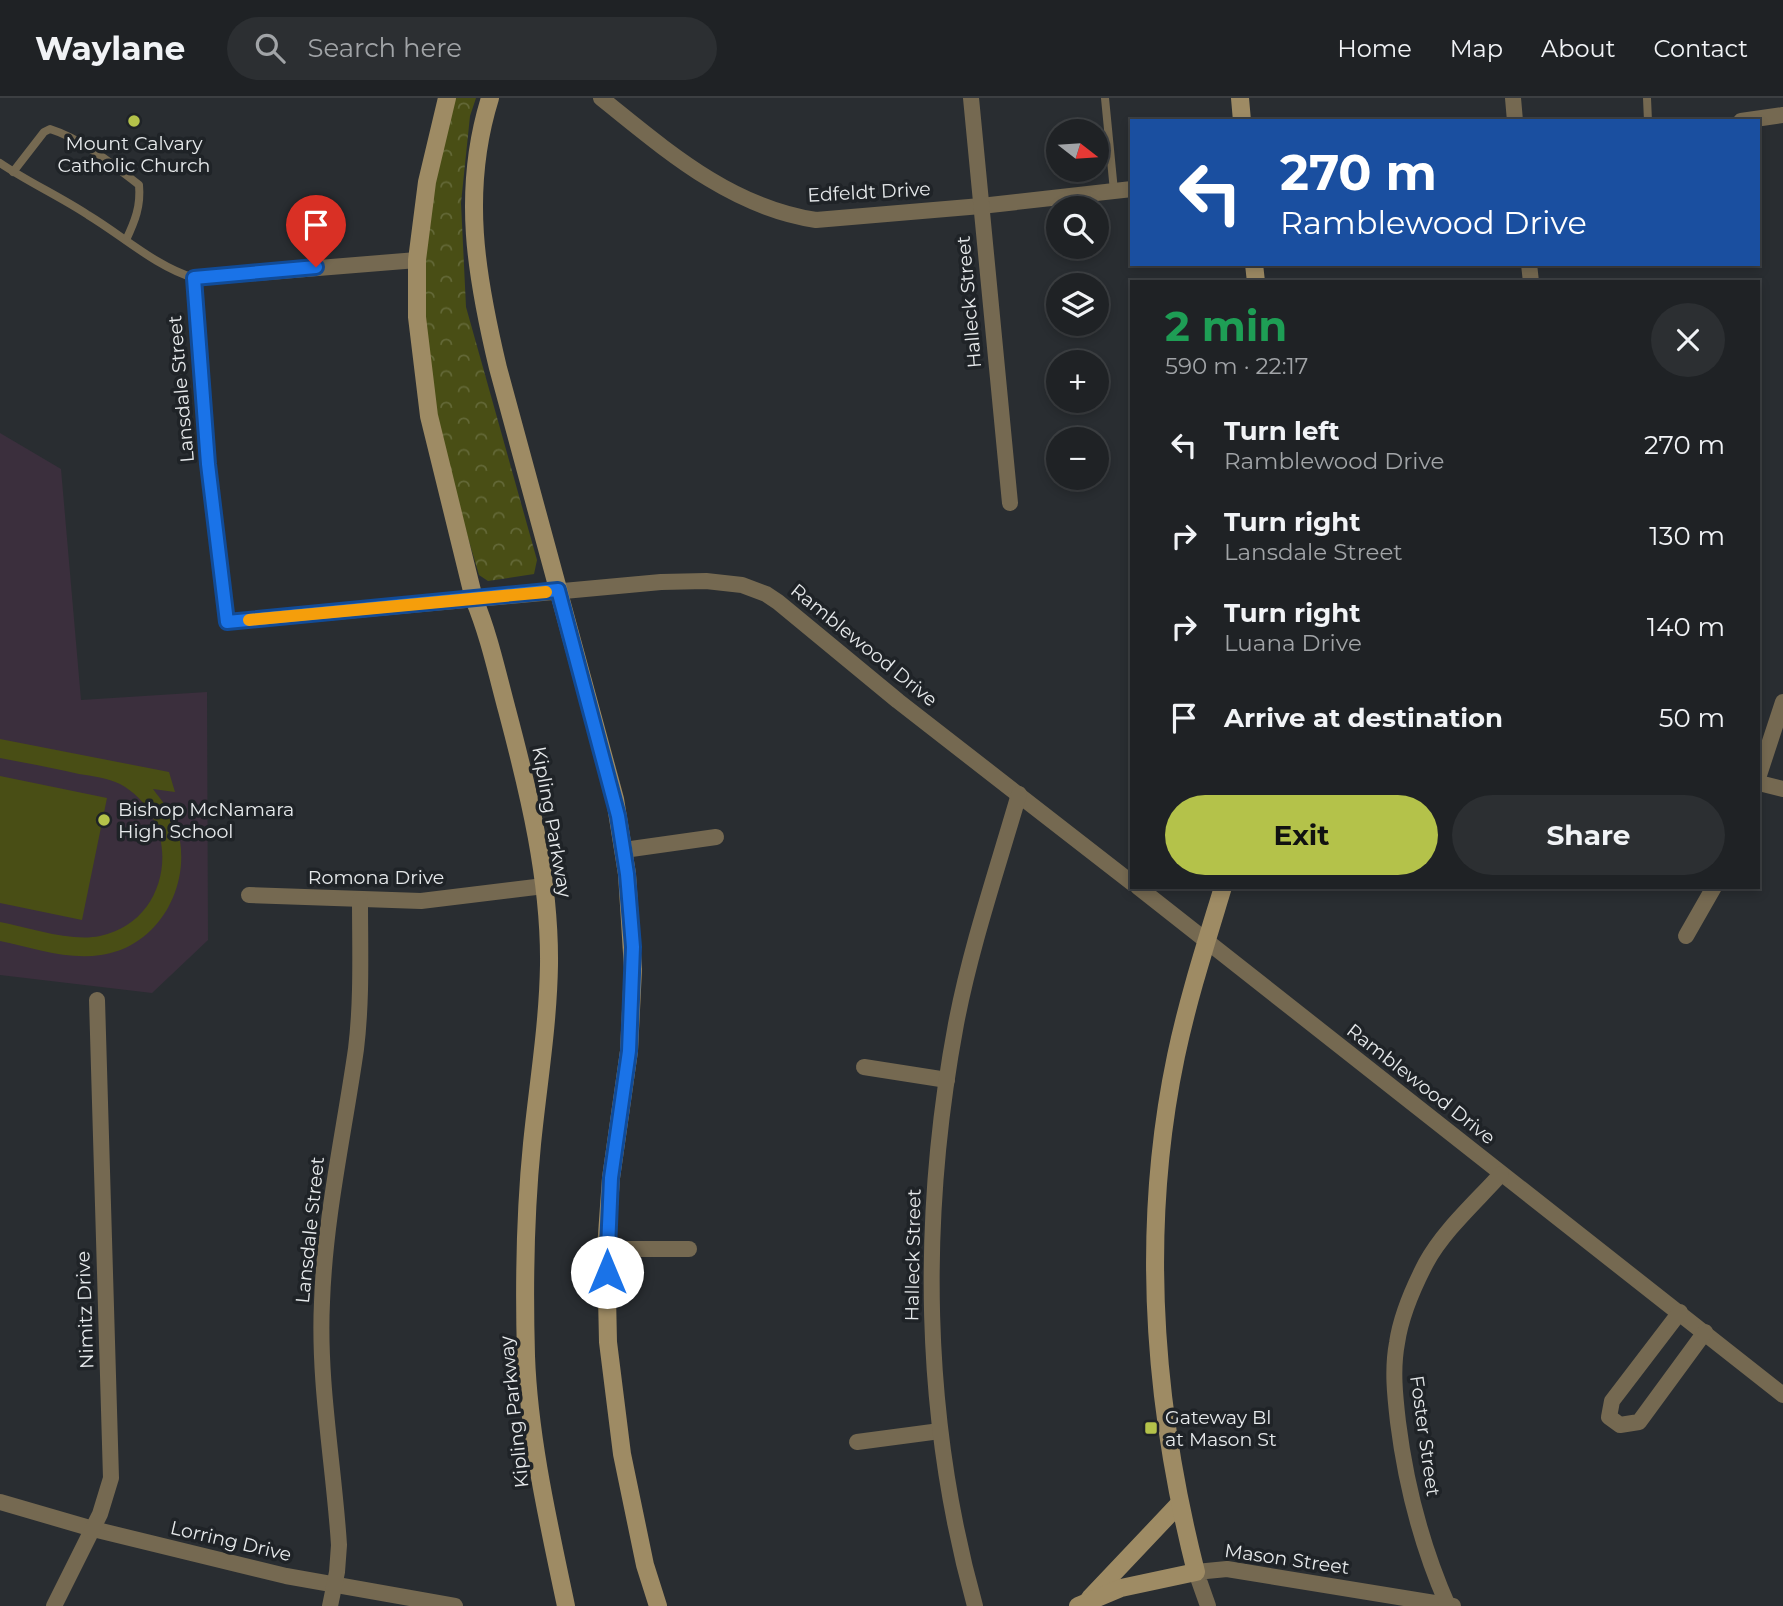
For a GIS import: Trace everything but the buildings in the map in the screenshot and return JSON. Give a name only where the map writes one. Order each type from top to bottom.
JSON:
[{"type":"street","name":"Kipling Parkway","points":[[447,98],[431,157],[417,260],[417,317],[429,416],[474,599],[484,622],[521,762],[537,835],[544,886],[549,962],[547,1030],[528,1195],[526,1358],[537,1458],[566,1606]]},
{"type":"street","points":[[490,98],[478,153],[474,190],[474,229],[481,296],[498,368],[615,799],[624,850],[633,969],[629,1051],[611,1178],[606,1248],[608,1342],[622,1454],[645,1565],[658,1606]]},
{"type":"street","name":"Edfeldt Drive","points":[[601,98],[691,169],[737,194],[802,218],[816,220],[981,206],[1130,189]]},
{"type":"street","name":"Halleck Street","points":[[971,98],[1010,503]]},
{"type":"street","points":[[1240,98],[1242,119]]},
{"type":"street","points":[[1513,98],[1516,119]]},
{"type":"street","points":[[1760,119],[1783,117],[1781,98]]},
{"type":"street","points":[[194,278],[417,260]]},
{"type":"street","name":"Lansdale Street","points":[[194,278],[208,464],[227,622]]},
{"type":"street","name":"Ramblewood Drive","points":[[227,622],[661,582],[706,581],[742,585],[766,594],[790,609],[898,701],[1130,881]]},
{"type":"street","points":[[1760,772],[1783,702]]},
{"type":"street","points":[[1760,783],[1783,789]]},
{"type":"street","name":"Halleck Street","points":[[975,1606],[958,1539],[940,1431],[931,1297],[932,1250],[938,1140],[957,1022],[972,956],[1019,794]]},
{"type":"street","points":[[624,850],[716,837]]},
{"type":"street","name":"Romona Drive","points":[[249,895],[421,901],[544,886]]},
{"type":"street","name":"Ramblewood Drive","points":[[1141,889],[1783,1395]]},
{"type":"street","points":[[1208,1606],[1196,1572],[1179,1504],[1166,1431],[1159,1370],[1154,1270],[1162,1144],[1175,1057],[1222,889]]},
{"type":"street","points":[[1686,936],[1713,889]]},
{"type":"street","name":"Lansdale Street","points":[[330,1606],[339,1545],[323,1367],[321,1305],[324,1253],[356,1048],[360,1005],[360,900]]},
{"type":"street","name":"Nimitz Drive","points":[[54,1606],[100,1514],[111,1478],[97,1000]]},
{"type":"street","points":[[864,1067],[947,1080]]},
{"type":"street","name":"Foster Street","points":[[1450,1606],[1427,1553],[1409,1489],[1396,1399],[1396,1344],[1410,1296],[1427,1261],[1452,1227],[1502,1174]]},
{"type":"street","points":[[606,1248],[689,1249]]},
{"type":"street","points":[[1680,1312],[1612,1401],[1609,1417],[1620,1425],[1639,1422],[1705,1332]]},
{"type":"street","points":[[857,1442],[940,1431]]},
{"type":"street","name":"Lorring Drive","points":[[0,1502],[93,1529],[223,1561],[334,1586],[455,1606]]},
{"type":"street","points":[[1083,1603],[1179,1504]]},
{"type":"street","name":"Mason Street","points":[[1083,1603],[1121,1588],[1196,1572],[1227,1569],[1450,1606]]},
{"type":"lane","points":[[1105,98],[1114,191]]},
{"type":"lane","points":[[1647,98],[1648,119]]},
{"type":"lane","points":[[13,172],[44,132],[50,129],[59,131],[94,152],[139,185],[140,200],[136,219],[126,240]]},
{"type":"lane","points":[[0,163],[86,213],[174,272],[194,278]]},
{"type":"shaded area","name":"Bishop McNamara High School","points":[[0,433],[61,469],[81,700],[207,692],[208,940],[152,993],[0,975]]},
{"type":"green space","points":[[454,98],[476,98],[470,116],[461,203],[466,307],[537,560],[534,574],[488,581],[479,575],[453,483],[426,341],[424,245],[429,197]]},
{"type":"green space","points":[[0,739],[169,772],[175,792],[153,789],[169,810],[176,825],[181,846],[181,867],[168,908],[156,925],[141,939],[122,949],[88,956],[50,952],[0,941],[0,922],[76,937],[100,936],[125,927],[143,911],[156,891],[162,868],[161,844],[154,820],[141,800],[110,780],[0,758]]},
{"type":"green space","points":[[0,776],[107,798],[82,920],[0,903]]},
{"type":"slow traffic","points":[[249,620],[546,592]]},
{"type":"place","name":"Mount Calvary Catholic Church","points":[[134,121]]},
{"type":"place","name":"Bishop McNamara High School","points":[[104,820]]},
{"type":"place","name":"Gateway Bl at Mason St","points":[[1151,1428]]},
{"type":"route","points":[[316,267],[194,278],[208,464],[227,622],[558,590],[615,799],[627,874],[633,947],[629,1051],[611,1178],[607,1272]]}]
